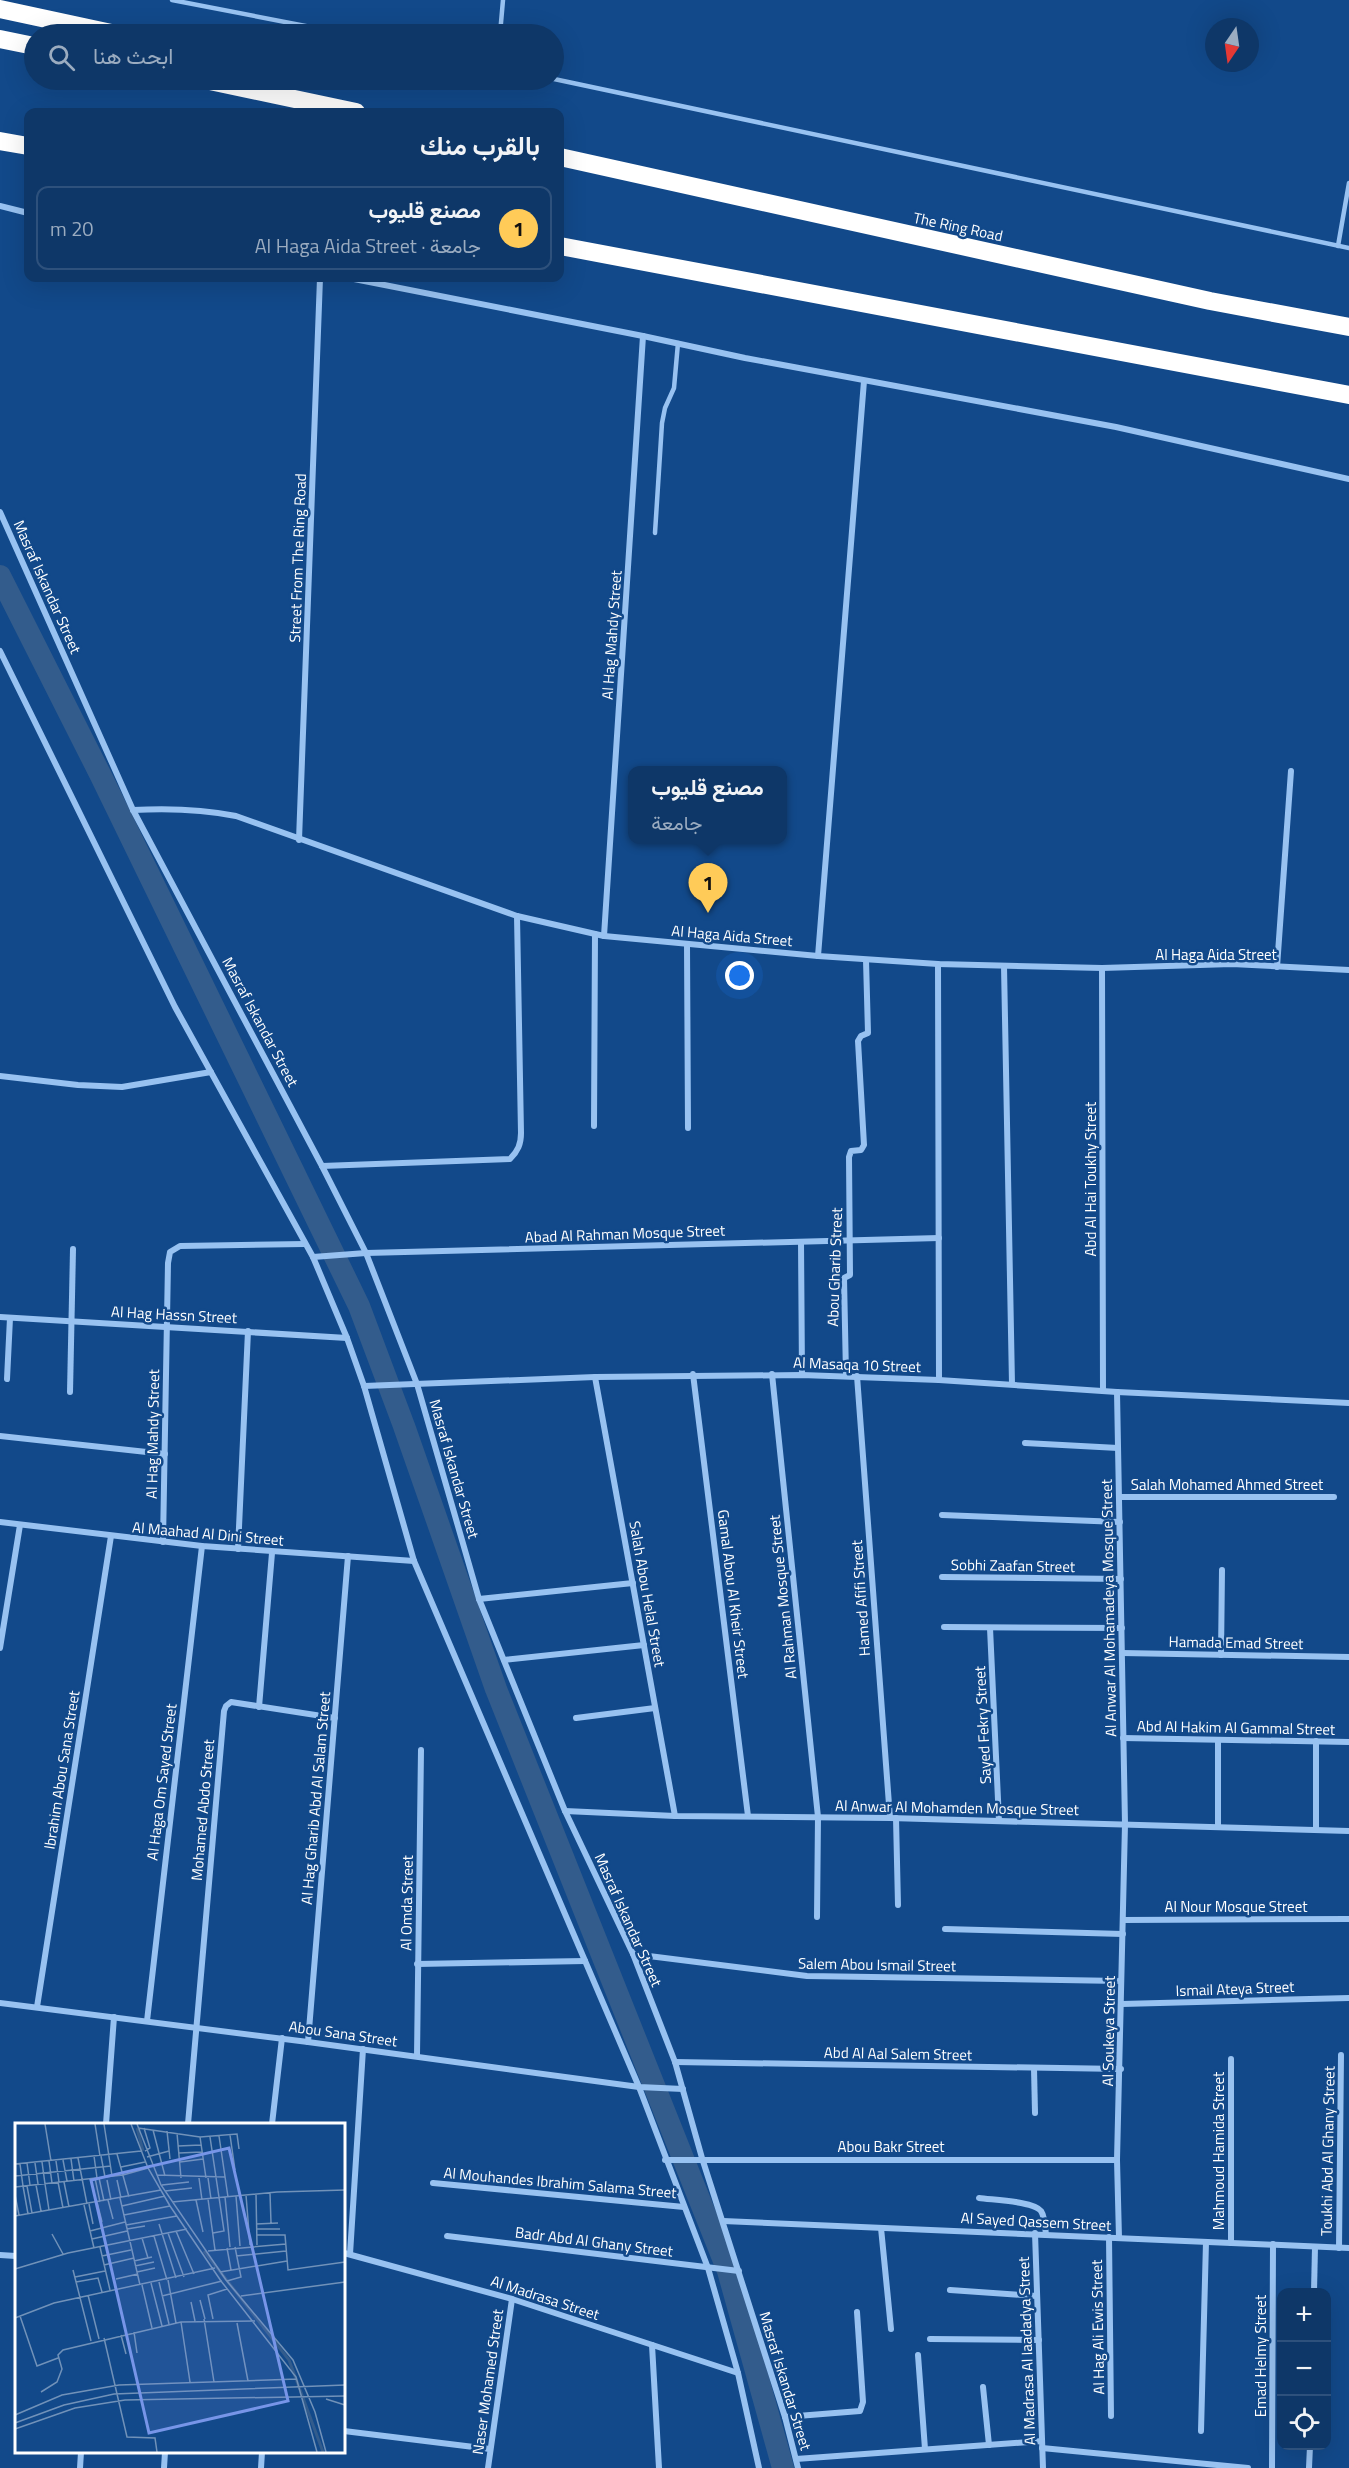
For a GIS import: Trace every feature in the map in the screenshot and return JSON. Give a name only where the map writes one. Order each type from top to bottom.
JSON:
[{"type":"highway","points":[[0,9],[70,24]]},
{"type":"highway","points":[[0,39],[24,44]]},
{"type":"highway","points":[[259,90],[339,108]]},
{"type":"highway","points":[[0,141],[24,145]]},
{"type":"highway","name":"The Ring Road","points":[[564,158],[1210,301],[1349,327]]},
{"type":"highway","points":[[564,247],[1349,395]]},
{"type":"street","points":[[0,206],[24,212]]},
{"type":"street","name":"Street From The Ring Road","points":[[300,840],[320,282]]},
{"type":"street","points":[[370,282],[864,381],[1116,427],[1349,479]]},
{"type":"street","name":"Al Hag Mahdy Street","points":[[604,936],[643,336]]},
{"type":"street","points":[[818,956],[864,381]]},
{"type":"street","name":"Masraf Iskandar Street","points":[[0,512],[133,810],[366,1253],[417,1384],[479,1599],[565,1811],[633,1954],[675,2062],[702,2158],[785,2417],[798,2468]]},
{"type":"street","points":[[0,651],[175,1007],[313,1257],[347,1338],[364,1386],[414,1561],[639,2087],[708,2268],[738,2373],[759,2468]]},
{"type":"street","points":[[1277,967],[1291,771]]},
{"type":"street","name":"Al Haga Aida Street","points":[[133,810],[170,807],[236,816],[518,916],[604,936],[818,956],[938,964],[1102,968],[1210,964],[1349,970]]},
{"type":"street","points":[[322,1166],[510,1159],[516,1153],[521,1144],[518,916]]},
{"type":"street","points":[[594,1126],[595,934]]},
{"type":"street","points":[[687,944],[688,1128]]},
{"type":"street","name":"Abou Gharib Street","points":[[846,1375],[844,1278],[850,1275],[849,1154],[861,1149],[864,1145],[858,1041],[861,1036],[868,1033],[866,960]]},
{"type":"street","points":[[938,964],[939,1380]]},
{"type":"street","points":[[1004,966],[1011,1384]]},
{"type":"street","name":"Abd Al Hai Toukhy Street","points":[[1102,968],[1103,1390]]},
{"type":"street","points":[[0,1076],[78,1085],[122,1087],[211,1072]]},
{"type":"street","name":"Abad Al Rahman Mosque Street","points":[[313,1257],[366,1253],[939,1238]]},
{"type":"street","points":[[801,1242],[802,1375]]},
{"type":"street","name":"Al Hag Mahdy Street","points":[[163,1542],[168,1257],[174,1248],[180,1246],[305,1244]]},
{"type":"street","points":[[70,1392],[74,1249]]},
{"type":"street","name":"Al Hag Hassn Street","points":[[0,1317],[347,1338]]},
{"type":"street","points":[[7,1379],[10,1318]]},
{"type":"street","points":[[238,1549],[248,1331]]},
{"type":"street","name":"Al Masaqa 10 Street","points":[[364,1386],[693,1374],[846,1375],[1117,1392],[1349,1403]]},
{"type":"street","name":"Gamal Abou Al Kheir Street","points":[[693,1374],[748,1816]]},
{"type":"street","name":"Al Rahman Mosque Street","points":[[772,1374],[818,1817],[817,1917]]},
{"type":"street","name":"Hamed Afifi Street","points":[[857,1376],[898,1905]]},
{"type":"street","name":"Salah Abou Helal Street","points":[[595,1377],[675,1816]]},
{"type":"street","name":"Al Anwar Al Mohamadeya Mosque Street","points":[[1117,1392],[1125,1824]]},
{"type":"street","points":[[0,1436],[165,1454]]},
{"type":"street","points":[[1024,1443],[1118,1448]]},
{"type":"street","name":"Salah Mohamed Ahmed Street","points":[[1119,1497],[1334,1497]]},
{"type":"street","points":[[942,1515],[1120,1522]]},
{"type":"street","name":"Al Maahad Al Dini Street","points":[[0,1522],[202,1546],[414,1561]]},
{"type":"street","points":[[0,1648],[20,1525]]},
{"type":"street","name":"Ibrahim Abou Sana Street","points":[[37,2007],[111,1536]]},
{"type":"street","name":"Al Haga Om Sayed Street","points":[[147,2021],[202,1546]]},
{"type":"street","points":[[259,1707],[272,1552]]},
{"type":"street","name":"Al Hag Gharib Abd Al Salam Street","points":[[309,2042],[348,1557]]},
{"type":"street","points":[[1221,1655],[1222,1570]]},
{"type":"street","name":"Sobhi Zaafan Street","points":[[942,1577],[1121,1579]]},
{"type":"street","points":[[479,1599],[633,1583]]},
{"type":"street","points":[[944,1627],[1122,1628]]},
{"type":"street","name":"Sayed Fekry Street","points":[[990,1628],[999,1821]]},
{"type":"street","points":[[504,1660],[644,1645]]},
{"type":"street","name":"Hamada Emad Street","points":[[1122,1653],[1349,1657]]},
{"type":"street","name":"Mohamed Abdo Street","points":[[195,2027],[226,1706],[231,1702],[335,1718]]},
{"type":"street","points":[[576,1718],[655,1708]]},
{"type":"street","name":"Abd Al Hakim Al Gammal Street","points":[[1123,1738],[1349,1742]]},
{"type":"street","points":[[1218,1740],[1218,1827]]},
{"type":"street","points":[[1316,1742],[1317,1829]]},
{"type":"street","name":"Al Omda Street","points":[[417,2056],[421,1750]]},
{"type":"street","name":"Al Anwar Al Mohamden Mosque Street","points":[[565,1811],[675,1816],[893,1818],[1349,1831]]},
{"type":"street","name":"Al Soukeya Street","points":[[1119,2238],[1117,2160],[1121,2069],[1125,1824]]},
{"type":"street","name":"Al Nour Mosque Street","points":[[1123,1920],[1349,1919]]},
{"type":"street","points":[[945,1929],[1123,1934]]},
{"type":"street","name":"Salem Abou Ismail Street","points":[[633,1954],[807,1976],[1121,1980]]},
{"type":"street","points":[[417,1964],[585,1961]]},
{"type":"street","name":"Ismail Ateya Street","points":[[1122,2004],[1349,1998]]},
{"type":"street","name":"Abou Sana Street","points":[[0,2003],[282,2038],[639,2087],[683,2089]]},
{"type":"street","points":[[106,2123],[114,2017]]},
{"type":"street","points":[[188,2123],[195,2027]]},
{"type":"street","points":[[272,2123],[282,2038]]},
{"type":"street","points":[[347,2254],[363,2049]]},
{"type":"street","name":"Toukhi Abd Al Ghany Street","points":[[1339,2248],[1341,2055]]},
{"type":"street","name":"Mahmoud Hamida Street","points":[[1231,2059],[1231,2243]]},
{"type":"street","name":"Abd Al Aal Salem Street","points":[[675,2062],[1121,2069]]},
{"type":"street","points":[[1034,2068],[1035,2113]]},
{"type":"street","name":"Abou Bakr Street","points":[[665,2160],[702,2158],[1117,2160]]},
{"type":"street","name":"Al Mouhandes Ibrahim Salama Street","points":[[432,2182],[684,2207]]},
{"type":"street","points":[[979,2198],[1038,2207],[1043,2215],[1047,2235]]},
{"type":"street","name":"Al Sayed Qassem Street","points":[[723,2221],[1349,2248]]},
{"type":"street","points":[[881,2228],[891,2329]]},
{"type":"street","name":"Al Madrasa Al Iaadadya Street","points":[[1035,2234],[1043,2468]]},
{"type":"street","name":"Badr Abd Al Ghany Street","points":[[447,2236],[739,2271]]},
{"type":"street","name":"Al Hag Ali Ewis Street","points":[[1109,2237],[1111,2416]]},
{"type":"street","points":[[1201,2431],[1206,2242]]},
{"type":"street","name":"Emad Helmy Street","points":[[1272,2468],[1273,2244]]},
{"type":"street","points":[[1314,2288],[1315,2247]]},
{"type":"street","name":"Al Madrasa Street","points":[[347,2254],[512,2299],[738,2373]]},
{"type":"street","points":[[0,2255],[15,2256]]},
{"type":"street","points":[[950,2290],[1037,2296]]},
{"type":"street","name":"Naser Mohamed Street","points":[[488,2468],[512,2299]]},
{"type":"street","points":[[785,2417],[856,2412],[862,2407],[857,2312]]},
{"type":"street","points":[[930,2339],[1039,2340]]},
{"type":"street","points":[[652,2345],[659,2468]]},
{"type":"street","points":[[918,2355],[925,2449]]},
{"type":"street","points":[[983,2387],[989,2445]]},
{"type":"street","points":[[345,2431],[490,2449]]},
{"type":"street","points":[[796,2459],[989,2445],[1042,2445],[1218,2467],[1248,2468]]},
{"type":"street","points":[[1309,2468],[1310,2450]]},
{"type":"street","points":[[80,2468],[81,2453]]},
{"type":"street","points":[[164,2468],[165,2453]]},
{"type":"street","points":[[261,2468],[262,2453]]},
{"type":"street","points":[[1142,2468],[1143,2458]]},
{"type":"lane","points":[[172,0],[296,24]]},
{"type":"lane","points":[[501,24],[503,0]]},
{"type":"lane","points":[[564,81],[1349,248]]},
{"type":"lane","points":[[1338,246],[1349,183]]},
{"type":"lane","points":[[655,533],[662,423],[665,408],[674,388],[678,343]]},
{"type":"waterway","points":[[0,576],[101,776],[359,1306],[404,1426],[496,1689],[728,2271],[783,2468]]},
{"type":"place","name":"مصنع قليوب","points":[[708,913]]}]
